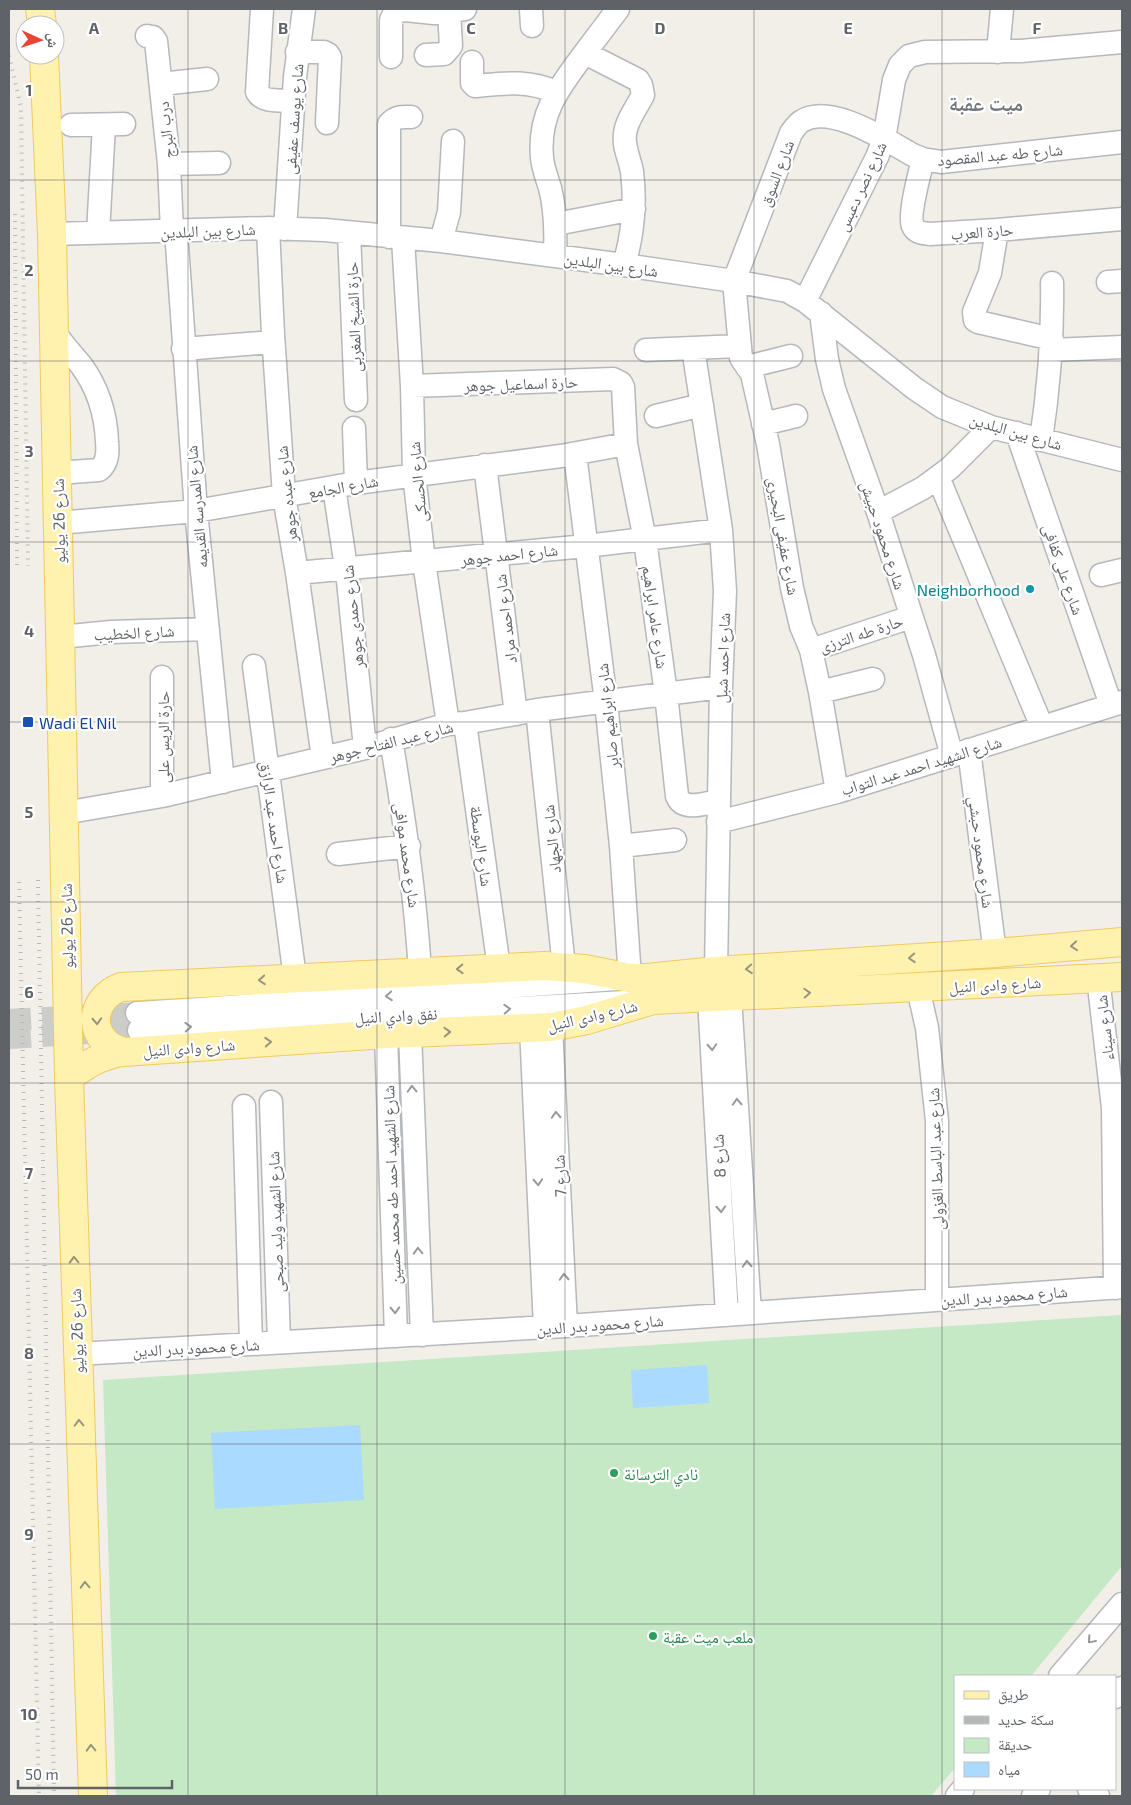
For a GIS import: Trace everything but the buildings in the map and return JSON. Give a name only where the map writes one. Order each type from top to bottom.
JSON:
[{"type":"main road","name":"شارع 26 يوليو","points":[[44,65],[52,234],[69,1078],[93,1796]]},
{"type":"main road","name":"شارع وادى النيل","points":[[124,1052],[115,1050],[101,1038],[96,1021],[96,1012],[105,996],[112,990],[121,987],[544,966],[585,969],[630,978],[995,953],[1122,942]]},
{"type":"main road","name":"شارع وادى النيل","points":[[69,1078],[94,1060],[124,1052],[398,1034],[541,1027],[587,1020],[653,1000],[1110,977]]},
{"type":"street","points":[[262,9],[257,88],[259,95],[265,99],[294,100]]},
{"type":"street","name":"شارع يوسف عفيفى","points":[[277,229],[294,100],[297,50],[304,9]]},
{"type":"street","points":[[1002,9],[998,52],[1122,42]]},
{"type":"street","points":[[391,57],[392,15],[400,10],[457,10],[451,46],[444,54],[426,55]]},
{"type":"street","points":[[555,256],[556,224],[550,189],[542,161],[541,140],[545,119],[557,92],[613,10]]},
{"type":"street","name":"درب البرج","points":[[148,36],[153,37],[156,41],[174,231]]},
{"type":"street","points":[[260,47],[324,52],[328,54],[330,57],[327,123]]},
{"type":"street","name":"شارع نصر دعبس","points":[[813,307],[884,139],[894,80],[900,65],[909,56],[925,52],[998,52]]},
{"type":"street","points":[[585,53],[633,78],[641,85],[643,95],[625,132],[624,143],[632,171],[634,209],[631,237],[624,265]]},
{"type":"street","points":[[472,62],[472,83],[475,86],[510,82],[526,83],[542,86],[557,92]]},
{"type":"street","points":[[161,84],[207,79]]},
{"type":"street","name":"شارع الحسكى","points":[[411,117],[399,117],[393,119],[389,124],[396,238],[412,386],[414,474],[424,562],[456,724]]},
{"type":"street","name":"شارع السوق","points":[[734,281],[791,132],[801,121],[816,117],[832,117],[849,122],[884,139]]},
{"type":"street","points":[[71,125],[114,125],[98,233]]},
{"type":"street","name":"شارع طه عبد المقصود","points":[[884,139],[923,159],[941,162],[1122,142]]},
{"type":"street","points":[[441,241],[449,212],[453,141]]},
{"type":"street","name":"حارة العرب","points":[[923,159],[911,216],[913,226],[920,233],[997,230],[1122,219]]},
{"type":"street","points":[[169,164],[219,163]]},
{"type":"street","points":[[556,224],[634,209]]},
{"type":"street","name":"شارع بين البلدين","points":[[52,234],[277,229],[350,233],[441,241],[624,265],[734,281],[787,291],[813,307],[914,388],[942,407],[991,427],[1122,460]]},
{"type":"street","name":"شارع عبده جوهر","points":[[277,229],[273,342],[284,496],[297,573],[323,758]]},
{"type":"street","points":[[997,230],[990,273],[974,312],[975,320],[1052,345],[1122,347]]},
{"type":"street","name":"شارع المدرسه القديمه","points":[[174,231],[196,511],[223,782]]},
{"type":"street","name":"حارة الشيخ المغربى","points":[[350,233],[356,400]]},
{"type":"street","name":"شارع عفيفى البحيرى","points":[[734,281],[741,358],[752,374],[764,424],[792,588],[820,692],[838,792]]},
{"type":"street","points":[[1041,440],[1048,395],[1052,345],[1052,283]]},
{"type":"street","name":"شارع محمود حبيش","points":[[813,307],[834,389],[878,512],[924,655],[961,753]]},
{"type":"street","points":[[54,331],[63,345],[82,366],[94,386],[104,410],[108,455],[103,467],[98,470],[57,473]]},
{"type":"street","points":[[184,349],[273,342]]},
{"type":"street","points":[[646,350],[739,346]]},
{"type":"street","name":"شارع احمد شبل","points":[[693,348],[720,530],[725,591],[721,687],[716,971]]},
{"type":"street","points":[[747,367],[791,356]]},
{"type":"street","name":"حارة اسماعيل جوهر","points":[[412,386],[613,379],[621,383],[623,392]]},
{"type":"street","name":"شارع عامر ابراهيم","points":[[623,392],[626,444],[645,540],[666,694],[677,796],[680,802],[686,806],[719,811]]},
{"type":"street","points":[[656,416],[702,406]]},
{"type":"street","points":[[764,424],[796,416]]},
{"type":"street","points":[[878,512],[924,488],[950,468],[991,427]]},
{"type":"street","points":[[354,428],[356,483]]},
{"type":"street","name":"شارع على كفافى","points":[[1017,433],[1117,703]]},
{"type":"street","name":"شارع الجامع","points":[[58,523],[196,511],[356,483],[576,454],[626,444]]},
{"type":"street","name":"شارع ابراهيم صابر","points":[[576,454],[606,702],[621,846],[630,978]]},
{"type":"street","name":"شارع احمد مراد","points":[[485,466],[497,554],[527,712]]},
{"type":"street","points":[[938,477],[1042,727]]},
{"type":"street","name":"شارع حمدى جوهر","points":[[334,487],[347,570],[365,748]]},
{"type":"street","name":"شارع احمد جوهر","points":[[297,573],[347,570],[586,546],[720,530]]},
{"type":"street","name":"حارة طه الترزى","points":[[810,650],[911,617]]},
{"type":"street","name":"شارع الخطيب","points":[[60,636],[112,632],[208,629]]},
{"type":"street","name":"شارع احمد عبد الرازق","points":[[254,666],[296,978]]},
{"type":"street","name":"حارة الريس على","points":[[162,677],[162,796]]},
{"type":"street","points":[[820,692],[873,679]]},
{"type":"street","name":"شارع عبد الفتاح جوهر","points":[[64,813],[162,796],[268,772],[365,748],[391,739],[456,724],[527,712],[721,687]]},
{"type":"street","name":"شارع الشهيد احمد عبد التواب","points":[[719,811],[838,792],[1117,703]]},
{"type":"street","name":"شارع الجهاد","points":[[527,712],[564,967]]},
{"type":"street","name":"شارع البوسطة","points":[[456,724],[499,968]]},
{"type":"street","name":"شارع محمد موافى","points":[[391,739],[409,846],[420,971]]},
{"type":"street","name":"شارع محمود حبشي","points":[[961,753],[995,953]]},
{"type":"street","points":[[621,846],[675,840]]},
{"type":"street","points":[[338,854],[409,846]]},
{"type":"street","name":"شارع سيناء","points":[[1110,977],[1119,1287]]},
{"type":"street","name":"نفق وادي النيل","points":[[630,978],[201,1010],[138,1021],[653,1000]]},
{"type":"street","name":"شارع عبد الباسط الغزولى","points":[[918,988],[927,1028],[937,1121],[937,1300]]},
{"type":"street","name":"شارع 8","points":[[719,998],[750,1313]]},
{"type":"street","name":"شارع 8","points":[[719,998],[727,1315]]},
{"type":"street","name":"شارع 7","points":[[541,1027],[556,1327]]},
{"type":"street","name":"شارع الشهيد احمد طه محمد حسين","points":[[398,1034],[422,1335]]},
{"type":"street","name":"شارع الشهيد احمد طه محمد حسين","points":[[396,1336],[398,1034]]},
{"type":"street","name":"شارع الشهيد وليد صبحى","points":[[271,1102],[279,1342]]},
{"type":"street","name":"شارع الشهيد وليد صبحى","points":[[244,1106],[251,1344]]},
{"type":"street","name":"شارع محمود بدر الدين","points":[[77,1354],[556,1327],[1119,1287]]},
{"type":"street","points":[[1061,1675],[1122,1604]]},
{"type":"green space","name":"نادي الترسانة","points":[[1122,1315],[1122,1566],[1032,1675],[954,1675],[954,1769],[931,1796],[116,1796],[103,1380]]},
{"type":"water","points":[[707,1365],[709,1403],[633,1408],[631,1370]]},
{"type":"water","points":[[360,1425],[364,1500],[215,1509],[211,1433]]},
{"type":"tunnel","points":[[9,1020],[137,1013]]},
{"type":"tunnel","points":[[9,1038],[139,1030]]},
{"type":"railway","points":[[9,56],[21,107],[28,566]]},
{"type":"railway","points":[[15,214],[17,566]]},
{"type":"railway","points":[[38,880],[54,1796]]},
{"type":"railway","points":[[19,882],[39,1796]]},
{"type":"place","name":"Neighborhood","points":[[1030,589]]},
{"type":"place","name":"Wadi El Nil","points":[[28,722]]},
{"type":"place","name":"نادي الترسانة","points":[[614,1473]]},
{"type":"place","name":"ملعب ميت عقبة","points":[[653,1636]]},
{"type":"district","name":"ميت عقبة","points":[[986,102]]}]
